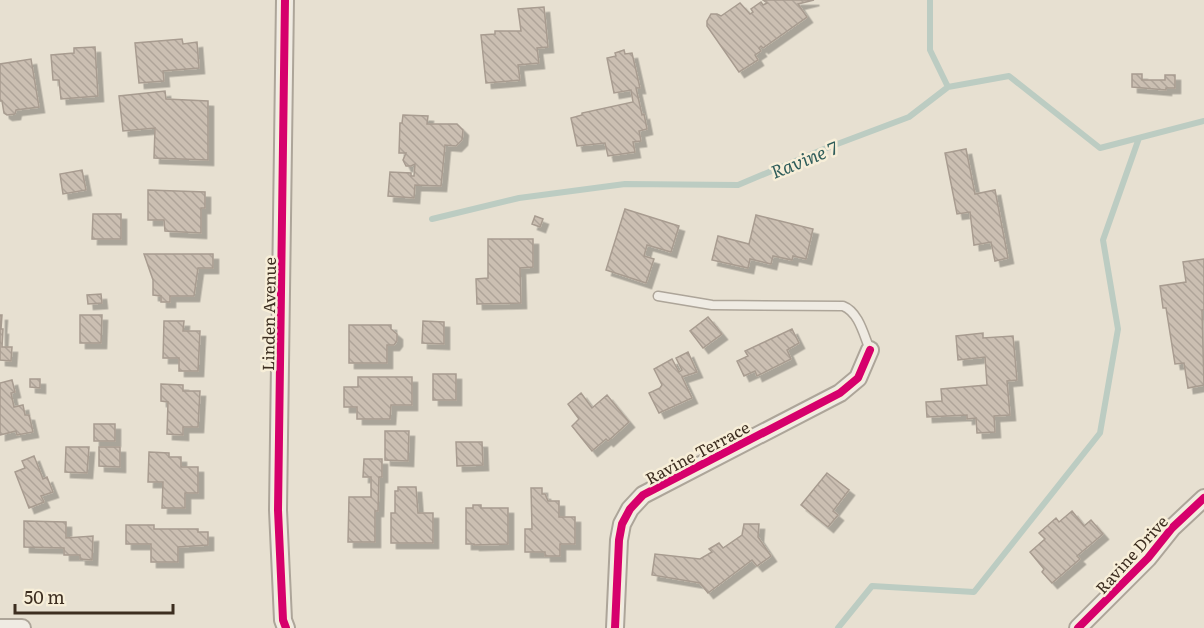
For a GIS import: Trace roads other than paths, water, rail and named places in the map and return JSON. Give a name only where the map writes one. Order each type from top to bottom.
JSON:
[{"type":"street","name":"Linden Avenue","points":[[285,0],[278,510],[283,620],[286,628]]},
{"type":"street","name":"Ravine Terrace","points":[[615,628],[619,540],[622,524],[630,509],[643,495],[674,477],[840,393],[858,378],[870,350]]},
{"type":"street","name":"Ravine Drive","points":[[1078,628],[1140,567],[1172,528],[1204,498]]},
{"type":"street","points":[[0,628],[22,628]]},
{"type":"lane","points":[[658,296],[712,305],[843,306],[855,315],[870,350]]},
{"type":"waterway","points":[[930,0],[930,50],[948,87]]},
{"type":"waterway","name":"Ravine 7","points":[[432,219],[519,198],[625,184],[738,185],[909,117],[948,87],[1009,76],[1100,148],[1204,121]]},
{"type":"waterway","name":"Ravine 7","points":[[838,628],[872,586],[974,592],[1100,433],[1118,329],[1103,240],[1139,138]]}]
